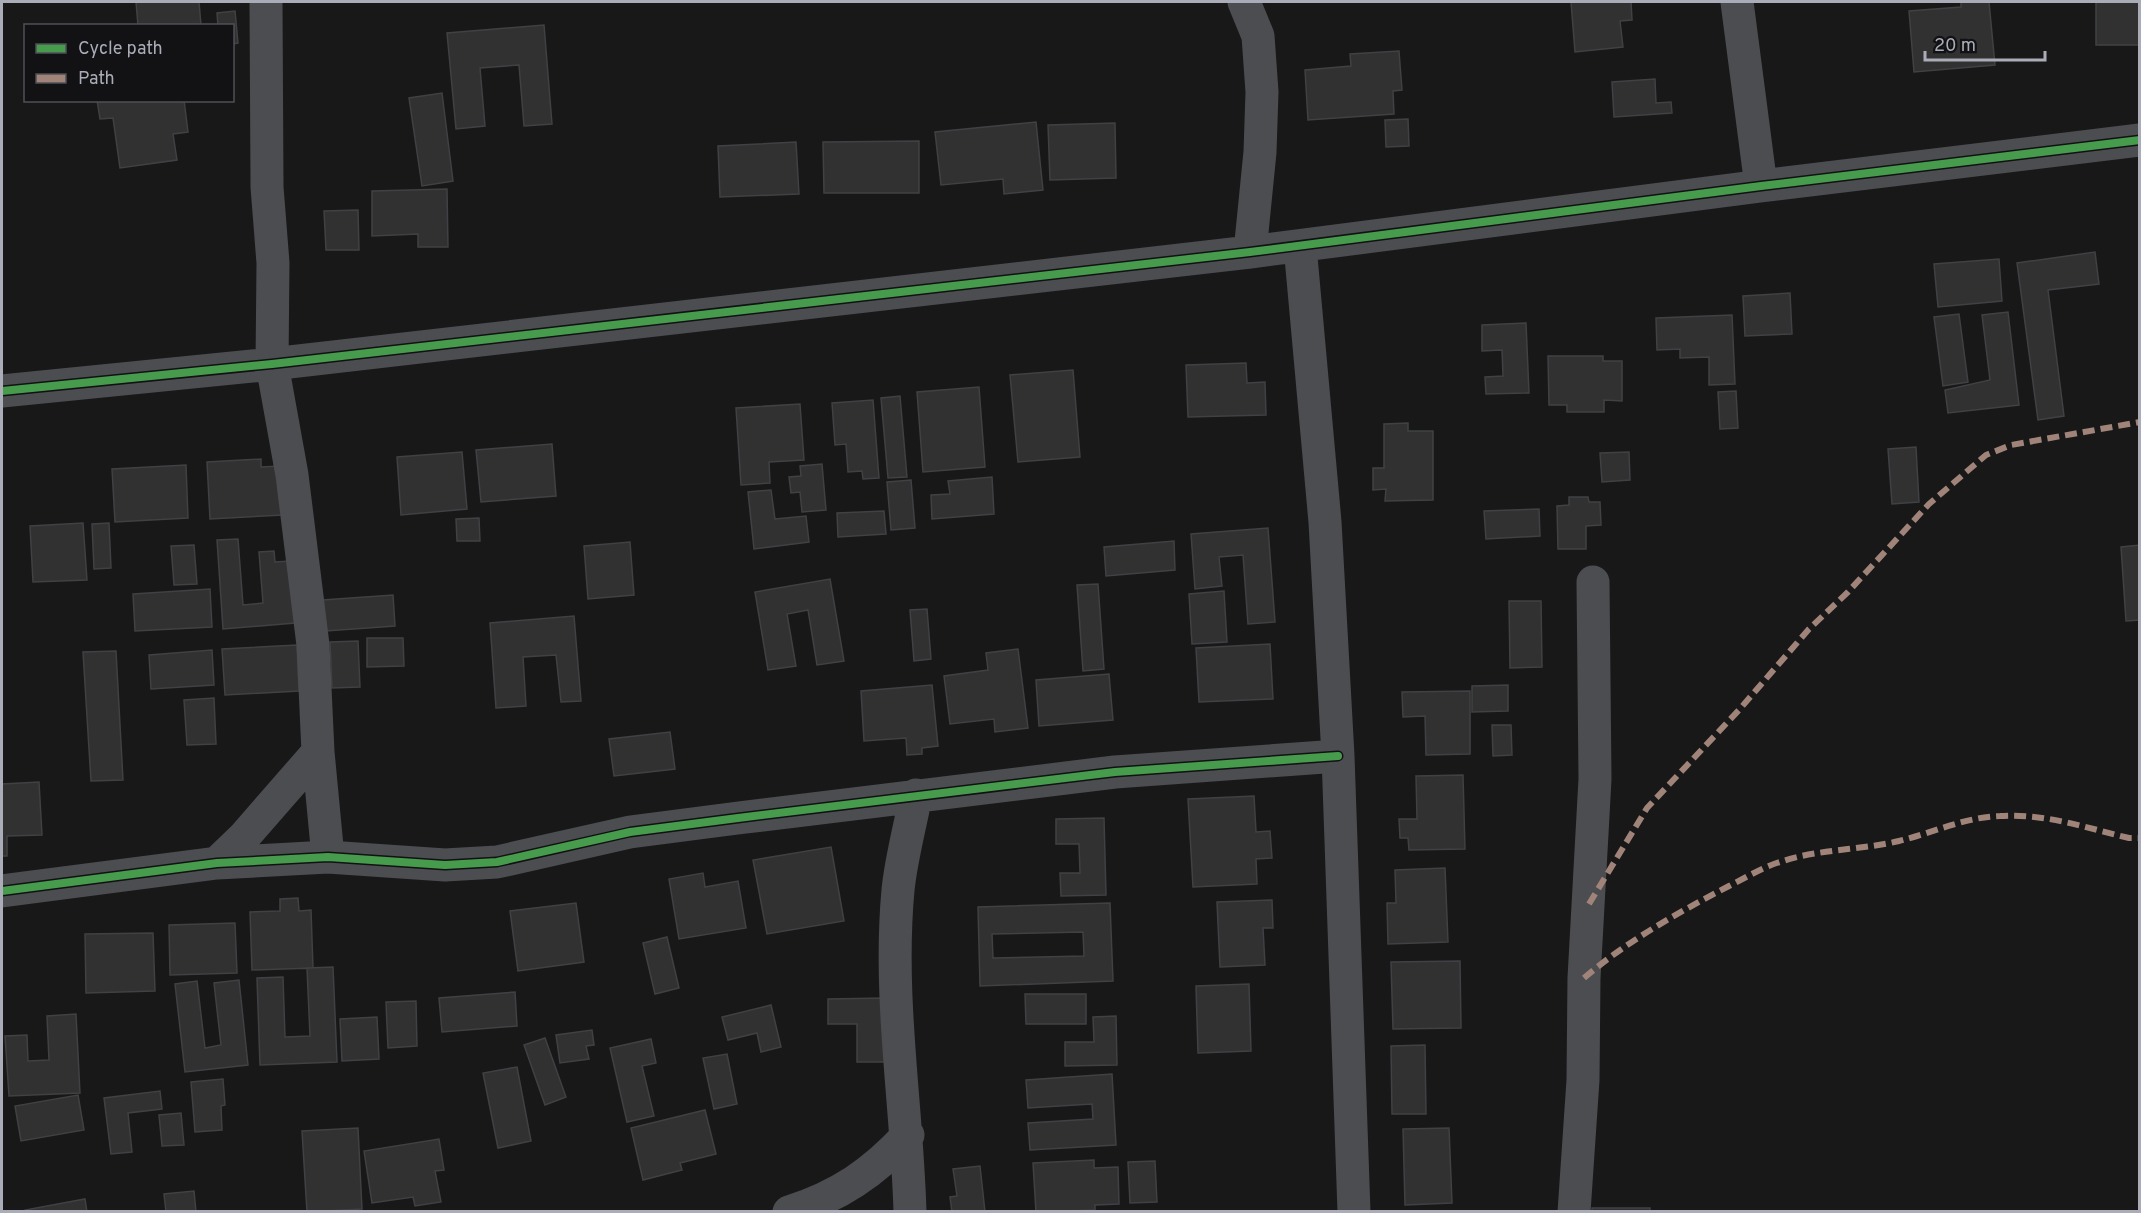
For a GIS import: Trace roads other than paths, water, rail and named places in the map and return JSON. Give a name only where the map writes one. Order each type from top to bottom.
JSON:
[{"type":"street","points":[[266,2],[267,187],[273,262],[272,364],[292,475],[311,633],[318,752],[328,857]]},
{"type":"street","points":[[1244,2],[1258,36],[1262,92],[1260,152],[1250,252]]},
{"type":"street","points":[[1737,2],[1761,186]]},
{"type":"street","points":[[2,391],[272,364],[1250,252],[2139,140]]},
{"type":"street","points":[[1300,246],[1325,522],[1338,756],[1354,1212]]},
{"type":"street","points":[[1574,1212],[1583,1080],[1584,978],[1595,779],[1593,582]]},
{"type":"street","points":[[217,863],[243,838],[318,752]]},
{"type":"street","points":[[2,891],[217,863],[328,857],[445,865],[497,862],[630,832],[916,795],[1115,772],[1338,756]]},
{"type":"street","points":[[910,1212],[908,1135],[897,1022],[896,956],[898,889],[916,795]]},
{"type":"street","points":[[789,1212],[856,1182],[882,1163],[908,1135]]}]
